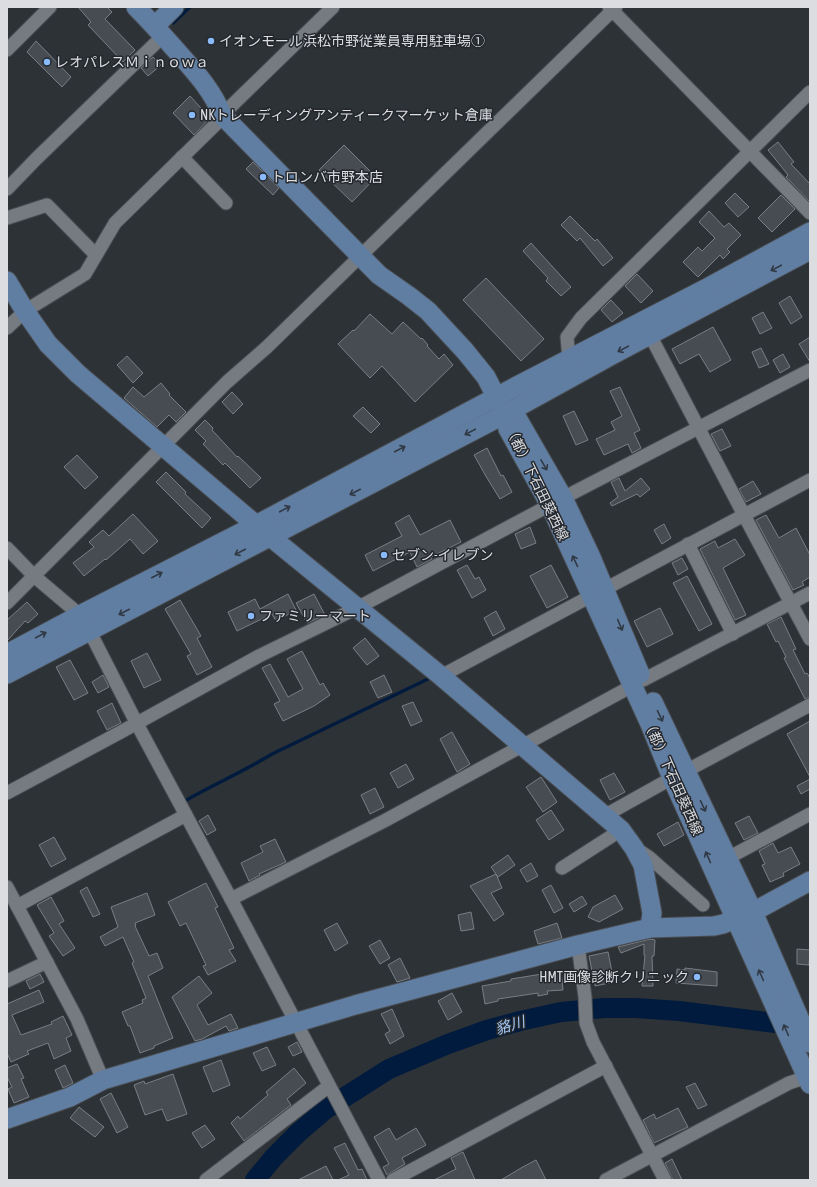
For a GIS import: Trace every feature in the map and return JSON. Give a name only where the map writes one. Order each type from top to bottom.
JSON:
[{"type":"street","points":[[7,50],[50,7]]},
{"type":"street","points":[[136,7],[159,30],[209,89],[222,115],[360,257],[379,275],[428,311],[466,351],[486,377],[505,414]]},
{"type":"street","points":[[7,189],[159,30],[174,7]]},
{"type":"street","points":[[7,328],[25,311],[85,274],[115,223],[217,122],[222,115],[333,7]]},
{"type":"street","points":[[7,603],[164,447],[227,382],[267,347],[360,257],[612,8],[810,213]]},
{"type":"street","points":[[569,359],[567,337],[581,318],[810,92]]},
{"type":"street","points":[[182,157],[226,203]]},
{"type":"street","points":[[7,218],[47,205],[96,255]]},
{"type":"street","points":[[263,530],[496,398],[707,288],[810,232]]},
{"type":"street","points":[[7,654],[84,622],[263,530],[505,414],[810,250]]},
{"type":"street","points":[[7,281],[25,311],[48,344],[78,374],[263,530],[441,676],[621,830],[634,848],[643,866],[652,913],[650,928]]},
{"type":"street","points":[[650,335],[810,639]]},
{"type":"street","points":[[7,793],[137,724],[259,656],[357,608],[556,502],[810,370]]},
{"type":"street","name":"（都）下石田葵西線","points":[[505,414],[517,418],[598,592],[679,774],[745,916],[798,1014],[808,1080]]},
{"type":"street","points":[[441,676],[810,480]]},
{"type":"street","points":[[688,544],[733,634]]},
{"type":"street","points":[[7,548],[34,576],[84,622],[137,724],[232,899],[330,1089],[379,1180]]},
{"type":"street","points":[[232,899],[386,820],[638,683],[810,593]]},
{"type":"street","points":[[7,674],[84,622]]},
{"type":"street","points":[[604,816],[679,774],[810,705]]},
{"type":"street","name":"（都）下石田葵西線","points":[[679,774],[728,858],[745,916],[777,1011],[802,1046]]},
{"type":"street","points":[[728,858],[810,814]]},
{"type":"street","points":[[18,906],[186,815]]},
{"type":"street","points":[[562,868],[621,830]]},
{"type":"street","points":[[634,848],[650,858],[703,905]]},
{"type":"street","points":[[7,1119],[70,1097],[103,1080],[355,1005],[578,945],[650,928],[714,926],[745,916],[810,881]]},
{"type":"street","points":[[7,887],[77,1019],[103,1080]]},
{"type":"street","points":[[578,945],[585,997],[586,1023],[593,1042],[665,1180]]},
{"type":"street","points":[[7,981],[47,962]]},
{"type":"street","points":[[393,1180],[606,1066]]},
{"type":"street","points":[[606,1180],[789,1083],[808,1080]]},
{"type":"street","points":[[206,1180],[330,1089]]},
{"type":"building","points":[[78,7],[107,7],[112,12],[105,19],[135,50],[123,62],[88,25],[91,22]]},
{"type":"building","name":"レオパレスＭｉｎｏｗａ","points":[[36,41],[71,77],[62,87],[27,52]]},
{"type":"building","points":[[153,57],[161,65],[148,76],[141,68]]},
{"type":"building","name":"NKトレーディングアンティークマーケット倉庫","points":[[190,96],[210,118],[194,135],[173,113]]},
{"type":"building","points":[[778,142],[794,162],[791,164],[810,184],[810,202],[786,177],[788,175],[768,150]]},
{"type":"building","points":[[344,145],[376,177],[352,202],[319,170]]},
{"type":"building","name":"トロンバ市野本店","points":[[253,162],[279,188],[273,195],[246,169]]},
{"type":"building","points":[[735,193],[749,207],[738,217],[725,203]]},
{"type":"building","points":[[781,195],[795,209],[772,232],[758,218]]},
{"type":"building","points":[[709,211],[724,227],[729,223],[741,235],[727,249],[730,252],[723,259],[720,255],[698,277],[683,262],[698,247],[702,251],[715,238],[699,222]]},
{"type":"building","points":[[570,216],[595,241],[597,239],[613,258],[603,266],[580,238],[577,241],[561,225]]},
{"type":"building","points":[[531,243],[571,287],[561,296],[546,281],[548,278],[523,251]]},
{"type":"building","points":[[637,274],[653,291],[641,303],[625,286]]},
{"type":"building","points":[[486,278],[544,339],[521,361],[463,300]]},
{"type":"building","points":[[790,296],[802,317],[791,324],[779,303]]},
{"type":"building","points":[[611,300],[623,313],[612,322],[601,310]]},
{"type":"building","points":[[763,312],[772,328],[760,334],[752,318]]},
{"type":"building","points":[[370,314],[392,334],[403,322],[421,339],[422,338],[439,359],[444,354],[453,365],[415,402],[382,366],[370,378],[338,344],[353,330],[354,331]]},
{"type":"building","points":[[713,327],[731,360],[710,372],[699,354],[680,364],[672,349]]},
{"type":"building","points":[[810,337],[810,362],[799,344]]},
{"type":"building","points":[[761,348],[769,364],[759,368],[752,352]]},
{"type":"building","points":[[783,354],[790,367],[780,373],[773,360]]},
{"type":"building","points":[[127,356],[143,373],[133,383],[117,365]]},
{"type":"building","points":[[161,383],[170,394],[169,395],[186,412],[176,422],[169,415],[157,427],[124,398],[133,387],[144,397]]},
{"type":"building","points":[[620,387],[640,430],[634,433],[641,448],[632,453],[628,444],[604,455],[596,439],[615,430],[611,422],[622,416],[610,391]]},
{"type":"building","points":[[232,392],[243,404],[233,414],[222,402]]},
{"type":"building","points":[[363,407],[380,424],[371,433],[353,416]]},
{"type":"building","points":[[574,411],[588,440],[576,445],[563,416]]},
{"type":"building","points":[[205,420],[213,428],[212,430],[237,457],[238,456],[261,478],[250,488],[225,463],[223,465],[203,444],[206,441],[195,430]]},
{"type":"building","points":[[722,429],[731,446],[720,451],[711,434]]},
{"type":"building","points":[[487,448],[501,476],[503,475],[512,492],[500,499],[474,455]]},
{"type":"building","points":[[77,455],[98,477],[85,489],[64,467]]},
{"type":"building","points":[[166,472],[186,492],[185,494],[211,518],[202,528],[156,482]]},
{"type":"building","points":[[619,478],[625,491],[641,478],[650,489],[640,497],[637,494],[612,506],[610,503],[618,497],[611,482]]},
{"type":"building","points":[[753,481],[761,494],[746,502],[739,489]]},
{"type":"building","points":[[133,514],[158,541],[143,554],[130,539],[106,560],[105,559],[84,576],[73,563],[94,547],[89,542],[103,530],[109,536]]},
{"type":"building","points":[[409,515],[420,535],[450,520],[461,542],[431,557],[432,559],[417,567],[410,552],[373,571],[365,555],[402,536],[395,523]]},
{"type":"building","points":[[766,515],[779,538],[796,528],[810,555],[810,577],[802,582],[804,585],[793,590],[756,520]]},
{"type":"building","points":[[664,524],[671,538],[662,544],[654,530]]},
{"type":"building","points":[[530,527],[536,543],[521,549],[515,534]]},
{"type":"building","points":[[735,539],[745,555],[723,568],[746,615],[735,620],[700,549],[715,541],[718,548]]},
{"type":"building","points":[[682,558],[688,569],[678,575],[672,563]]},
{"type":"building","points":[[467,565],[475,579],[479,577],[486,590],[472,598],[457,570]]},
{"type":"building","points":[[551,565],[568,597],[547,608],[530,576]]},
{"type":"building","points":[[687,576],[712,624],[699,631],[673,583]]},
{"type":"building","points":[[288,594],[296,610],[276,621],[272,614],[237,631],[228,612],[255,599],[260,609]]},
{"type":"building","points":[[314,594],[325,615],[307,623],[296,603]]},
{"type":"building","points":[[180,600],[201,636],[197,638],[212,667],[197,675],[187,656],[191,654],[165,609]]},
{"type":"building","points":[[27,602],[38,614],[28,623],[25,621],[7,641],[7,620]]},
{"type":"building","points":[[660,608],[673,634],[647,647],[634,621]]},
{"type":"building","points":[[496,611],[505,629],[493,636],[484,618]]},
{"type":"building","points":[[781,617],[796,649],[793,650],[805,674],[807,673],[810,678],[810,697],[805,699],[784,658],[786,657],[778,641],[776,642],[767,624]]},
{"type":"building","points":[[365,638],[379,656],[367,665],[353,648]]},
{"type":"building","points":[[302,651],[320,685],[323,683],[330,695],[314,706],[283,721],[274,704],[280,701],[262,668],[270,664],[288,697],[303,689],[287,659]]},
{"type":"building","points":[[147,653],[161,680],[144,688],[131,661]]},
{"type":"building","points":[[70,660],[88,693],[74,700],[56,667]]},
{"type":"building","points":[[103,675],[109,687],[98,693],[92,682]]},
{"type":"building","points":[[384,675],[392,692],[378,698],[370,682]]},
{"type":"building","points":[[413,702],[422,721],[411,726],[402,706]]},
{"type":"building","points":[[112,703],[121,723],[107,730],[97,711]]},
{"type":"building","points":[[810,721],[810,777],[787,734]]},
{"type":"building","points":[[452,732],[470,764],[457,772],[440,739]]},
{"type":"building","points":[[406,764],[414,779],[398,788],[390,773]]},
{"type":"building","points":[[614,773],[625,792],[610,800],[600,780]]},
{"type":"building","points":[[541,777],[557,802],[543,812],[526,787]]},
{"type":"building","points":[[810,779],[810,789],[801,794],[797,786]]},
{"type":"building","points":[[375,788],[384,807],[370,814],[361,795]]},
{"type":"building","points":[[551,810],[564,830],[549,840],[536,820]]},
{"type":"building","points":[[208,815],[216,830],[207,835],[199,821]]},
{"type":"building","points":[[749,816],[758,833],[744,840],[735,823]]},
{"type":"building","points":[[678,822],[684,835],[664,846],[657,834]]},
{"type":"building","points":[[54,837],[66,859],[51,867],[39,845]]},
{"type":"building","points":[[275,839],[286,862],[259,874],[260,875],[249,881],[241,863],[263,852],[260,846]]},
{"type":"building","points":[[773,843],[778,853],[791,847],[800,864],[783,873],[784,876],[770,882],[762,865],[765,864],[759,851]]},
{"type":"building","points":[[508,855],[515,865],[498,877],[491,867]]},
{"type":"building","points":[[531,863],[538,876],[527,882],[520,870]]},
{"type":"building","points":[[496,874],[502,888],[491,893],[504,914],[494,921],[470,886]]},
{"type":"building","points":[[206,883],[218,907],[215,908],[234,948],[229,950],[236,961],[208,975],[203,966],[206,965],[186,923],[180,926],[168,902]]},
{"type":"building","points":[[551,885],[563,908],[554,913],[542,890]]},
{"type":"building","points":[[87,887],[100,914],[93,917],[80,891]]},
{"type":"building","points":[[147,893],[155,915],[135,923],[135,926],[149,956],[157,953],[163,968],[148,976],[173,1038],[154,1046],[154,1048],[140,1053],[130,1026],[128,1026],[122,1012],[143,1003],[142,1000],[146,998],[132,963],[134,962],[123,937],[105,946],[100,937],[118,927],[111,907]]},
{"type":"building","points":[[615,895],[623,909],[599,922],[588,917],[593,907]]},
{"type":"building","points":[[582,896],[587,904],[574,912],[569,904]]},
{"type":"building","points":[[51,897],[64,921],[59,924],[75,948],[63,956],[49,936],[54,933],[37,905]]},
{"type":"building","points":[[471,912],[474,929],[461,931],[458,915]]},
{"type":"building","points":[[337,923],[348,943],[335,951],[324,930]]},
{"type":"building","points":[[557,923],[562,938],[538,944],[534,931]]},
{"type":"building","points":[[650,939],[655,940],[654,956],[652,956],[653,986],[642,986],[645,955],[644,944],[621,953],[618,947]]},
{"type":"building","points":[[380,940],[390,958],[380,964],[369,946]]},
{"type":"building","points":[[797,949],[810,950],[809,965],[797,964]]},
{"type":"building","points":[[608,952],[614,982],[595,986],[589,956]]},
{"type":"building","points":[[400,958],[410,978],[397,982],[388,965]]},
{"type":"building","name":"HMT画像診断クリニック","points":[[685,968],[717,972],[717,986],[676,983],[677,969],[685,970]]},
{"type":"building","points":[[561,971],[563,990],[547,991],[548,994],[538,996],[538,993],[498,999],[498,1001],[485,1004],[482,986],[511,981],[511,979]]},
{"type":"building","points":[[40,974],[44,982],[30,989],[26,981]]},
{"type":"building","points":[[199,976],[212,993],[197,1005],[208,1025],[231,1014],[238,1028],[229,1031],[226,1026],[202,1039],[195,1041],[172,997]]},
{"type":"building","points":[[39,990],[44,1002],[12,1015],[21,1035],[52,1024],[51,1022],[63,1016],[72,1035],[66,1038],[71,1051],[54,1059],[48,1043],[27,1051],[29,1054],[11,1062],[7,1053],[7,1004]]},
{"type":"building","points":[[452,993],[462,1012],[448,1020],[438,1001]]},
{"type":"building","points":[[392,1009],[404,1036],[390,1044],[385,1034],[390,1031],[381,1014]]},
{"type":"building","points":[[297,1042],[302,1052],[293,1056],[288,1047]]},
{"type":"building","points":[[267,1047],[276,1065],[262,1071],[253,1053]]},
{"type":"building","points":[[221,1060],[230,1085],[213,1092],[203,1067]]},
{"type":"building","points":[[17,1064],[24,1078],[21,1079],[29,1097],[14,1103],[8,1089],[12,1087],[7,1077],[7,1068]]},
{"type":"building","points":[[65,1065],[73,1083],[63,1088],[55,1070]]},
{"type":"building","points":[[294,1068],[306,1083],[287,1099],[291,1105],[244,1141],[231,1123],[238,1116],[240,1119],[268,1095],[266,1092]]},
{"type":"building","points":[[173,1074],[187,1114],[167,1121],[162,1109],[145,1115],[134,1085],[144,1081],[145,1084]]},
{"type":"building","points":[[695,1083],[707,1105],[698,1109],[686,1087]]},
{"type":"building","points":[[111,1093],[128,1127],[117,1133],[100,1099]]},
{"type":"building","points":[[79,1107],[104,1127],[95,1137],[70,1118]]},
{"type":"building","points":[[678,1108],[688,1127],[654,1143],[643,1120],[654,1114],[656,1119]]},
{"type":"building","points":[[205,1125],[215,1139],[202,1148],[192,1133]]},
{"type":"building","points":[[389,1128],[396,1140],[416,1128],[426,1145],[402,1158],[405,1164],[387,1175],[383,1167],[389,1164],[374,1137]]},
{"type":"building","points":[[345,1143],[358,1170],[362,1169],[367,1180],[338,1180],[349,1175],[334,1148]]},
{"type":"building","points":[[463,1152],[475,1180],[434,1180],[456,1169],[451,1158]]},
{"type":"building","points":[[672,1159],[682,1180],[673,1180],[665,1163]]},
{"type":"building","points":[[536,1160],[546,1180],[501,1180],[521,1168]]},
{"type":"building","points":[[326,1166],[333,1180],[298,1180]]},
{"type":"waterway","points":[[173,23],[190,7]]},
{"type":"waterway","points":[[183,802],[272,754],[428,679]]},
{"type":"waterway","name":"貉川","points":[[255,1180],[274,1157],[298,1133],[326,1109],[389,1069],[448,1044],[487,1030],[561,1012],[604,1008],[636,1008],[679,1011],[799,1026]]},
{"type":"place","name":"イオンモール浜松市野従業員専用駐車場①","points":[[211,41]]},
{"type":"place","name":"レオパレスＭｉｎｏｗａ","points":[[47,62]]},
{"type":"place","name":"NKトレーディングアンティークマーケット倉庫","points":[[192,115]]},
{"type":"place","name":"トロンバ市野本店","points":[[263,177]]},
{"type":"place","name":"セブン-イレブン","points":[[384,555]]},
{"type":"place","name":"ファミリーマート","points":[[251,616]]},
{"type":"place","name":"HMT画像診断クリニック","points":[[697,977]]}]
